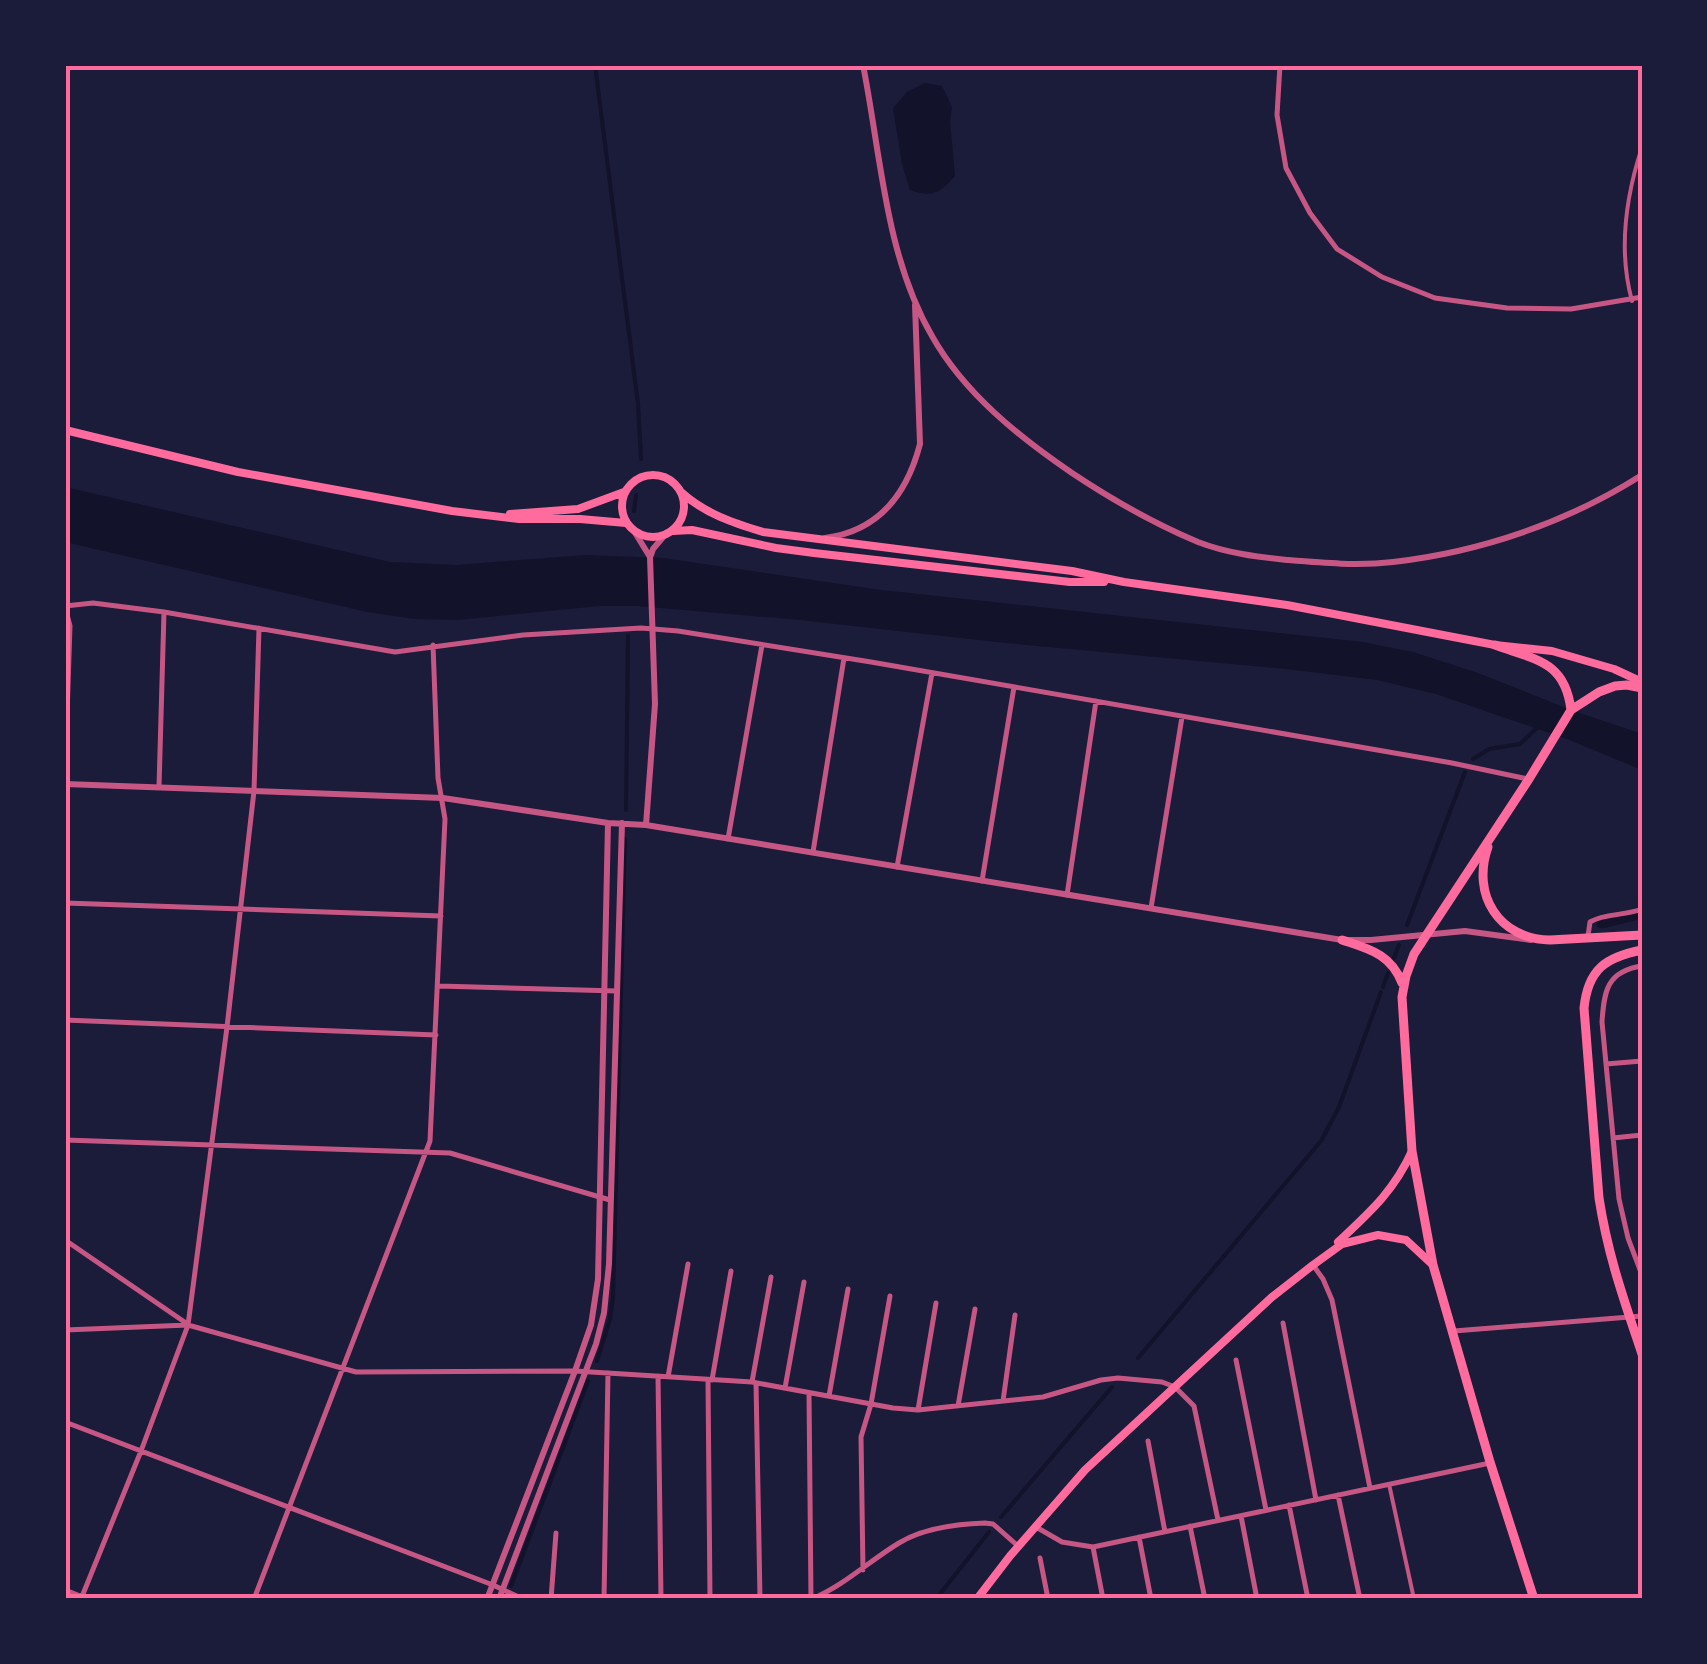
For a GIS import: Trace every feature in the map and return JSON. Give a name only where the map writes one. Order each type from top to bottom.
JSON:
[{"type":"highway","points":[[1495,645],[1553,670],[1564,680],[1571,710]]},
{"type":"highway","points":[[1534,1599],[1433,1264],[1412,1150],[1401,1009],[1403,988],[1408,965],[1571,710],[1615,686],[1642,685]]},
{"type":"highway","points":[[1495,830],[1484,862],[1488,901],[1506,926],[1536,940],[1642,935]]},
{"type":"highway","points":[[1342,940],[1384,956],[1398,972],[1403,988]]},
{"type":"highway","points":[[1642,950],[1614,956],[1603,964],[1590,981],[1584,1008],[1600,1198],[1610,1256],[1642,1354]]},
{"type":"main road","points":[[65,430],[238,472],[400,502],[518,519],[626,523]]},
{"type":"main road","points":[[673,531],[683,515],[684,502],[676,484],[658,475],[638,478],[630,484],[624,492],[622,513],[626,523],[643,536],[692,530],[776,548],[1070,582],[1124,582]]},
{"type":"main road","points":[[490,516],[578,509],[624,492]]},
{"type":"main road","points":[[681,492],[699,507],[734,524],[764,532],[1072,571],[1287,605],[1495,645],[1552,651],[1614,669],[1642,685]]},
{"type":"main road","points":[[977,1599],[1086,1470],[1272,1297],[1378,1206],[1412,1150]]},
{"type":"main road","points":[[1312,1265],[1342,1244],[1378,1235],[1406,1240],[1433,1264]]},
{"type":"street","points":[[863,65],[894,237],[932,336],[952,366],[988,406],[1036,448],[1105,495],[1200,542],[1254,556],[1335,564],[1393,562],[1486,545],[1557,520],[1642,475]]},
{"type":"street","points":[[1280,65],[1276,115],[1286,168],[1310,213],[1337,250],[1382,277],[1435,298],[1507,308],[1572,309],[1642,298]]},
{"type":"street","points":[[1632,297],[1625,225],[1632,178],[1642,147]]},
{"type":"street","points":[[1632,297],[1642,290]]},
{"type":"street","points":[[815,539],[842,536],[866,525],[895,499],[911,473],[920,444],[915,299]]},
{"type":"street","points":[[634,531],[650,556]]},
{"type":"street","points":[[646,825],[655,704],[650,556],[664,536]]},
{"type":"street","points":[[65,776],[70,626],[65,606],[93,603],[394,652],[523,635],[652,629],[1096,701],[1529,779]]},
{"type":"street","points":[[160,787],[164,612]]},
{"type":"street","points":[[65,1590],[84,1598],[188,1325],[242,909],[254,790],[259,628]]},
{"type":"street","points":[[254,1599],[432,1128],[445,819],[438,778],[432,645]]},
{"type":"street","points":[[728,838],[762,646]]},
{"type":"street","points":[[813,852],[844,658]]},
{"type":"street","points":[[898,867],[932,673]]},
{"type":"street","points":[[982,880],[1014,687]]},
{"type":"street","points":[[1067,895],[1096,701]]},
{"type":"street","points":[[1150,908],[1182,717]]},
{"type":"street","points":[[65,784],[443,798],[646,825],[1342,940],[1477,932],[1536,940]]},
{"type":"street","points":[[488,1599],[591,1325],[598,1279],[608,822]]},
{"type":"street","points":[[499,1599],[587,1372],[607,1292],[622,823]]},
{"type":"street","points":[[65,903],[441,916]]},
{"type":"street","points":[[1589,938],[1590,922],[1596,918],[1642,909]]},
{"type":"street","points":[[1642,966],[1614,978],[1604,994],[1602,1022],[1622,1217],[1642,1275]]},
{"type":"street","points":[[439,986],[617,990]]},
{"type":"street","points":[[65,1020],[436,1034]]},
{"type":"street","points":[[1606,1064],[1642,1061]]},
{"type":"street","points":[[1613,1138],[1642,1135]]},
{"type":"street","points":[[65,1140],[450,1153],[610,1200]]},
{"type":"street","points":[[65,1240],[188,1325]]},
{"type":"street","points":[[668,1377],[688,1264]]},
{"type":"street","points":[[1312,1265],[1332,1300],[1370,1488]]},
{"type":"street","points":[[710,1599],[710,1380],[732,1271]]},
{"type":"street","points":[[760,1599],[754,1383],[771,1277]]},
{"type":"street","points":[[785,1388],[804,1282]]},
{"type":"street","points":[[829,1396],[848,1289]]},
{"type":"street","points":[[863,1570],[861,1437],[871,1404],[890,1296]]},
{"type":"street","points":[[918,1410],[936,1303]]},
{"type":"street","points":[[958,1406],[975,1309]]},
{"type":"street","points":[[1003,1401],[1014,1315]]},
{"type":"street","points":[[1452,1332],[1642,1316]]},
{"type":"street","points":[[1283,1323],[1316,1500]]},
{"type":"street","points":[[65,1330],[188,1325],[356,1372],[575,1371],[658,1376],[754,1383],[918,1410],[1043,1398],[1100,1380],[1162,1382],[1175,1387],[1194,1406],[1218,1520]]},
{"type":"street","points":[[1236,1360],[1266,1510]]},
{"type":"street","points":[[604,1599],[608,1373]]},
{"type":"street","points":[[658,1376],[660,1599]]},
{"type":"street","points":[[809,1392],[811,1599],[832,1591],[901,1542],[924,1532],[973,1523],[992,1524],[1019,1547]]},
{"type":"street","points":[[65,1422],[493,1584],[523,1599]]},
{"type":"street","points":[[1148,1441],[1165,1532]]},
{"type":"street","points":[[1036,1527],[1062,1542],[1093,1547],[1490,1462]]},
{"type":"street","points":[[1389,1484],[1414,1599]]},
{"type":"street","points":[[1338,1495],[1360,1599]]},
{"type":"street","points":[[1289,1505],[1308,1599]]},
{"type":"street","points":[[1240,1516],[1257,1599]]},
{"type":"street","points":[[1190,1526],[1205,1599]]},
{"type":"street","points":[[550,1599],[556,1533]]},
{"type":"street","points":[[1139,1537],[1151,1599]]},
{"type":"street","points":[[1093,1547],[1103,1599]]},
{"type":"street","points":[[1040,1558],[1048,1599]]},
{"type":"street","points":[[832,1591],[832,1599]]},
{"type":"shaded area","points":[[925,83],[942,86],[952,107],[955,176],[930,194],[910,190],[893,108],[907,92]]},
{"type":"shaded area","points":[[65,487],[390,562],[457,565],[585,555],[663,558],[881,590],[1363,642],[1413,652],[1478,673],[1642,734],[1642,770],[1567,739],[1436,694],[1377,680],[638,606],[599,606],[458,620],[367,612],[65,542]]},
{"type":"waterway","points":[[595,65],[638,404],[641,459]]},
{"type":"waterway","points":[[634,511],[636,495]]},
{"type":"waterway","points":[[626,810],[628,636]]},
{"type":"waterway","points":[[1473,759],[1489,749],[1520,744],[1538,727]]},
{"type":"waterway","points":[[1407,925],[1465,772]]},
{"type":"waterway","points":[[597,1361],[613,1297],[625,839]]},
{"type":"waterway","points":[[1602,923],[1642,913]]},
{"type":"waterway","points":[[1394,958],[1399,945]]},
{"type":"waterway","points":[[1383,987],[1388,973]]},
{"type":"waterway","points":[[1138,1358],[1321,1141],[1339,1107],[1381,992]]},
{"type":"waterway","points":[[511,1586],[588,1381]]},
{"type":"waterway","points":[[1001,1517],[1112,1387]]},
{"type":"waterway","points":[[936,1599],[989,1532]]}]
